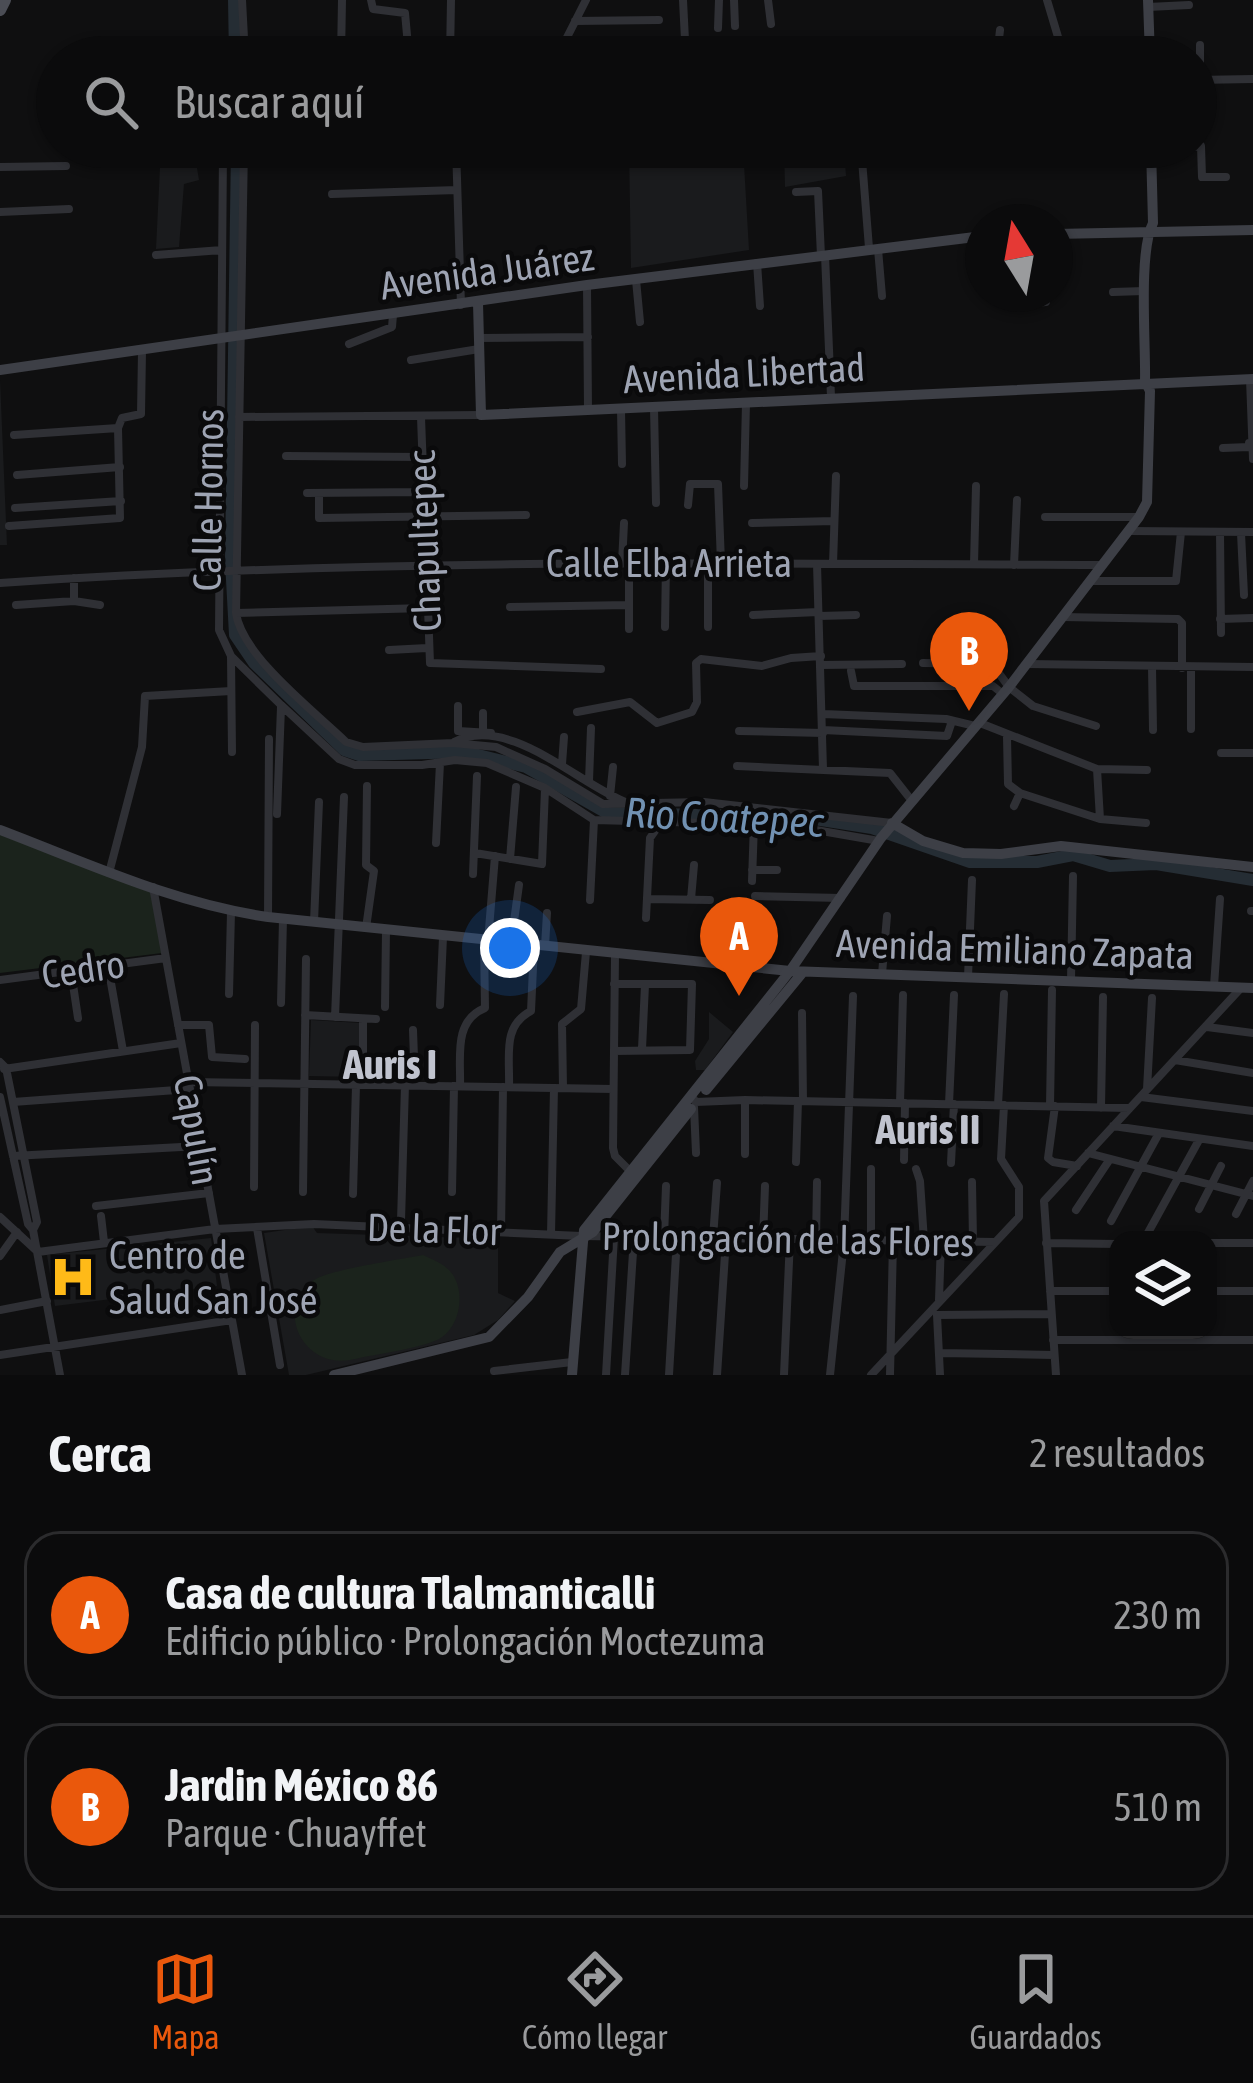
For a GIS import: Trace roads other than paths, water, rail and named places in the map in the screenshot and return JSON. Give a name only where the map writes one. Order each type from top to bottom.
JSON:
[{"type":"main road","points":[[0,10],[5,0]]},
{"type":"street","points":[[242,0],[243,36]]},
{"type":"street","points":[[341,36],[342,0]]},
{"type":"street","points":[[450,36],[451,0]]},
{"type":"street","points":[[568,36],[586,0]]},
{"type":"street","points":[[683,0],[685,36]]},
{"type":"street","points":[[718,28],[719,0]]},
{"type":"street","points":[[734,0],[735,26]]},
{"type":"street","points":[[768,0],[771,24]]},
{"type":"street","points":[[1047,0],[1058,36]]},
{"type":"street","points":[[371,3],[405,13],[407,36]]},
{"type":"street","points":[[1149,36],[1148,4],[1189,5]]},
{"type":"street","points":[[575,21],[659,20]]},
{"type":"street","points":[[999,36],[1000,30]]},
{"type":"street","points":[[1217,80],[1253,79]]},
{"type":"street","points":[[0,167],[36,166]]},
{"type":"street","points":[[223,168],[222,250],[232,337],[218,568],[219,630],[231,656],[339,760],[368,766],[487,763],[545,788],[594,820],[754,823],[880,840]]},
{"type":"street","name":"Calle Hornos","points":[[243,168],[232,337],[239,417],[238,630],[346,742],[363,747],[453,743],[496,747],[545,769],[603,805],[704,802],[891,825],[963,853],[1000,854],[1061,846],[1253,867]]},
{"type":"street","points":[[456,168],[461,305]]},
{"type":"street","points":[[864,168],[882,296]]},
{"type":"street","points":[[337,1375],[489,1337],[528,1297],[560,1252],[581,1236],[694,1102],[796,972],[891,825],[1006,691],[1139,517],[1147,502],[1146,291],[1148,233],[1153,223],[1151,168]]},
{"type":"street","points":[[1202,168],[1202,177],[1226,177]]},
{"type":"street","points":[[332,194],[457,190]]},
{"type":"street","points":[[796,192],[818,191],[831,397]]},
{"type":"street","points":[[0,212],[69,209]]},
{"type":"street","points":[[1073,234],[1253,230]]},
{"type":"street","name":"Avenida Juárez","points":[[0,370],[587,286],[965,238]]},
{"type":"street","points":[[156,255],[222,250]]},
{"type":"street","points":[[757,263],[760,306]]},
{"type":"street","points":[[636,280],[640,322]]},
{"type":"street","points":[[587,286],[588,412]]},
{"type":"street","points":[[1113,292],[1146,291]]},
{"type":"street","points":[[478,303],[481,416]]},
{"type":"street","points":[[349,344],[392,327],[393,315]]},
{"type":"street","points":[[411,360],[479,344],[588,337]]},
{"type":"street","points":[[9,526],[116,520],[122,515],[118,428],[122,418],[141,414],[142,350]]},
{"type":"street","points":[[1252,379],[1253,459]]},
{"type":"street","name":"Avenida Libertad","points":[[239,417],[588,412],[1252,379]]},
{"type":"street","points":[[745,486],[746,403]]},
{"type":"street","points":[[654,408],[656,503]]},
{"type":"street","points":[[621,410],[622,464]]},
{"type":"street","name":"Chapultepec","points":[[421,417],[430,663],[601,670]]},
{"type":"street","points":[[14,435],[118,428]]},
{"type":"street","points":[[1223,448],[1249,447],[1251,430]]},
{"type":"street","points":[[286,456],[422,457]]},
{"type":"street","points":[[17,475],[120,467]]},
{"type":"street","points":[[833,564],[836,476]]},
{"type":"street","points":[[688,505],[690,484],[718,484],[721,563]]},
{"type":"street","points":[[974,564],[976,486]]},
{"type":"street","points":[[307,493],[423,492]]},
{"type":"street","points":[[319,493],[320,518],[526,515]]},
{"type":"street","points":[[1014,565],[1017,500]]},
{"type":"street","points":[[14,508],[121,501]]},
{"type":"street","points":[[1045,517],[1139,517]]},
{"type":"street","points":[[752,523],[834,521]]},
{"type":"street","points":[[624,523],[629,629]]},
{"type":"street","points":[[1129,531],[1253,532]]},
{"type":"street","points":[[1089,581],[1176,581],[1181,532]]},
{"type":"street","points":[[1220,532],[1221,633]]},
{"type":"street","points":[[1241,532],[1244,595]]},
{"type":"street","name":"Calle Elba Arrieta","points":[[0,582],[218,568],[424,563],[1102,565]]},
{"type":"street","points":[[665,626],[666,563]]},
{"type":"street","points":[[708,563],[708,627]]},
{"type":"street","points":[[818,564],[823,769]]},
{"type":"street","points":[[74,578],[74,601]]},
{"type":"street","points":[[16,605],[74,601],[100,605]]},
{"type":"street","points":[[510,607],[629,605]]},
{"type":"street","points":[[236,613],[426,608]]},
{"type":"street","points":[[753,615],[856,615]]},
{"type":"street","points":[[1062,617],[1178,619],[1191,729]]},
{"type":"street","points":[[1220,619],[1253,618]]},
{"type":"street","points":[[389,650],[427,648]]},
{"type":"street","points":[[231,656],[232,752]]},
{"type":"street","points":[[577,712],[630,702],[657,723],[692,712],[697,702],[696,663],[701,658],[762,666],[791,658],[902,664]]},
{"type":"street","points":[[923,663],[992,664],[1006,691]]},
{"type":"street","points":[[1027,664],[1253,667]]},
{"type":"street","points":[[1151,667],[1153,730]]},
{"type":"street","points":[[851,671],[854,686],[994,686],[1034,706],[1096,726]]},
{"type":"street","points":[[109,875],[142,747],[145,696],[231,691]]},
{"type":"street","points":[[277,814],[281,706]]},
{"type":"street","points":[[458,706],[458,731],[483,730],[500,736],[562,764],[610,796],[633,805]]},
{"type":"street","points":[[483,713],[483,730]]},
{"type":"street","points":[[823,714],[978,725],[1096,769],[1147,770]]},
{"type":"street","points":[[739,731],[946,736],[952,721]]},
{"type":"street","points":[[589,783],[591,728]]},
{"type":"street","points":[[453,743],[461,738],[500,736]]},
{"type":"street","points":[[562,764],[564,737]]},
{"type":"street","points":[[1007,737],[1008,784],[1020,793],[1100,820],[1146,823]]},
{"type":"street","points":[[268,917],[269,739]]},
{"type":"street","points":[[1221,753],[1253,753]]},
{"type":"street","points":[[436,843],[440,763]]},
{"type":"street","points":[[737,766],[890,773],[912,801]]},
{"type":"street","points":[[610,796],[614,767]]},
{"type":"street","points":[[1096,769],[1100,820]]},
{"type":"street","points":[[473,874],[477,776]]},
{"type":"street","points":[[366,928],[374,872],[367,865],[367,786]]},
{"type":"street","points":[[510,859],[516,788]]},
{"type":"street","points":[[475,853],[542,864],[545,788]]},
{"type":"street","points":[[1014,806],[1020,793]]},
{"type":"street","points":[[335,1017],[344,797]]},
{"type":"street","points":[[314,922],[319,802]]},
{"type":"street","points":[[590,900],[594,820]]},
{"type":"street","points":[[646,918],[650,838],[661,823]]},
{"type":"street","points":[[754,823],[752,875],[777,870]]},
{"type":"street","name":"Avenida Emiliano Zapata","points":[[0,830],[109,875],[231,912],[283,919],[796,972],[1247,987]]},
{"type":"street","points":[[452,1192],[461,1032],[475,1012],[485,1008],[495,856]]},
{"type":"street","points":[[691,900],[694,865]]},
{"type":"street","points":[[1071,980],[1073,876]]},
{"type":"street","points":[[968,977],[972,880]]},
{"type":"street","points":[[511,944],[519,885]]},
{"type":"street","name":"Capulín","points":[[153,886],[242,1375]]},
{"type":"street","points":[[755,896],[841,898]]},
{"type":"street","points":[[647,899],[710,900]]},
{"type":"street","points":[[1214,986],[1220,899]]},
{"type":"street","points":[[229,994],[231,912]]},
{"type":"street","points":[[501,1232],[511,1027],[531,1011],[547,913]]},
{"type":"street","points":[[882,974],[887,916]]},
{"type":"street","points":[[281,1003],[283,919]]},
{"type":"street","points":[[385,1006],[386,930]]},
{"type":"street","points":[[440,1005],[443,937]]},
{"type":"street","points":[[551,1234],[562,1024],[581,1009],[586,952]]},
{"type":"street","points":[[615,955],[615,1156],[633,1174]]},
{"type":"street","name":"Cedro","points":[[0,980],[166,958]]},
{"type":"street","points":[[303,1192],[305,959]]},
{"type":"street","points":[[108,966],[123,1051]]},
{"type":"street","points":[[71,970],[78,1018]]},
{"type":"street","points":[[614,984],[692,984],[690,1050],[614,1051]]},
{"type":"street","points":[[642,1050],[645,985]]},
{"type":"street","points":[[1056,1375],[1044,1201],[1247,987]]},
{"type":"street","points":[[1052,990],[1048,1158],[1077,1166]]},
{"type":"street","points":[[903,994],[904,1160]]},
{"type":"street","points":[[872,1375],[1019,1217],[1019,1187],[1001,1159],[1004,994]]},
{"type":"street","points":[[830,1375],[844,1240],[853,995]]},
{"type":"street","points":[[951,1163],[954,995]]},
{"type":"street","points":[[1101,1108],[1102,997]]},
{"type":"street","points":[[1144,1094],[1152,998]]},
{"type":"street","points":[[796,1162],[802,1013]]},
{"type":"street","points":[[305,1015],[376,1019]]},
{"type":"street","points":[[353,1194],[363,1020]]},
{"type":"street","points":[[254,1187],[255,1024]]},
{"type":"street","points":[[178,1025],[209,1025],[212,1057],[245,1059]]},
{"type":"street","points":[[1207,1027],[1253,1033]]},
{"type":"street","points":[[401,1221],[413,1030]]},
{"type":"street","points":[[33,1231],[37,1222],[25,1155],[2,1067],[181,1042]]},
{"type":"street","points":[[1175,1060],[1253,1073]]},
{"type":"street","points":[[14,1102],[256,1082],[613,1089]]},
{"type":"street","points":[[1144,1094],[1253,1111]]},
{"type":"street","points":[[0,1097],[38,1252],[59,1375]]},
{"type":"street","points":[[745,1100],[745,1154]]},
{"type":"street","points":[[694,1102],[1130,1108]]},
{"type":"street","points":[[694,1102],[696,1153]]},
{"type":"street","points":[[1113,1126],[1253,1146]]},
{"type":"street","points":[[1111,1221],[1158,1135]]},
{"type":"street","points":[[1149,1231],[1199,1140]]},
{"type":"street","points":[[13,1156],[200,1146]]},
{"type":"street","points":[[1088,1154],[1250,1195]]},
{"type":"street","points":[[1076,1210],[1110,1159]]},
{"type":"street","points":[[1199,1209],[1220,1166]]},
{"type":"street","points":[[916,1168],[924,1241]]},
{"type":"street","points":[[871,1169],[872,1241]]},
{"type":"street","points":[[1236,1214],[1250,1195],[1253,1181]]},
{"type":"street","points":[[815,1240],[817,1182]]},
{"type":"street","points":[[971,1182],[973,1241]]},
{"type":"street","points":[[713,1238],[717,1183]]},
{"type":"street","points":[[664,1237],[666,1186]]},
{"type":"street","points":[[764,1239],[765,1186]]},
{"type":"street","points":[[96,1206],[208,1192]]},
{"type":"street","points":[[101,1216],[104,1242]]},
{"type":"street","points":[[0,1217],[38,1252]]},
{"type":"street","name":"De la Flor","points":[[38,1252],[215,1228],[314,1224],[581,1236]]},
{"type":"street","points":[[257,1228],[280,1365]]},
{"type":"street","points":[[0,1256],[17,1232]]},
{"type":"street","points":[[494,1371],[572,1369],[581,1236]]},
{"type":"street","name":"Prolongación de las Flores","points":[[581,1236],[995,1242]]},
{"type":"street","points":[[606,1375],[614,1237]]},
{"type":"street","points":[[625,1375],[634,1237]]},
{"type":"street","points":[[669,1375],[677,1238]]},
{"type":"street","points":[[717,1375],[726,1238]]},
{"type":"street","points":[[784,1375],[790,1239]]},
{"type":"street","points":[[940,1375],[941,1241]]},
{"type":"street","points":[[890,1375],[893,1242]]},
{"type":"street","points":[[1046,1243],[1109,1244]]},
{"type":"street","points":[[1217,1243],[1253,1243]]},
{"type":"street","points":[[1050,1291],[1109,1291]]},
{"type":"street","points":[[1217,1291],[1253,1291]]},
{"type":"street","points":[[0,1310],[46,1301]]},
{"type":"street","points":[[937,1308],[1052,1314]]},
{"type":"street","points":[[0,1355],[232,1320]]},
{"type":"street","points":[[1053,1340],[1253,1340]]},
{"type":"street","points":[[939,1353],[1054,1355]]},
{"type":"waterway","name":"Rio Coatepec","points":[[234,0],[235,36]]},
{"type":"waterway","name":"Rio Coatepec","points":[[237,168],[231,561],[235,635],[254,663],[344,750],[359,755],[466,752],[526,767],[607,813],[802,817],[872,828],[970,862],[1037,862],[1073,855],[1110,866],[1156,864],[1253,880]]},
{"type":"place","name":"Jardin México 86","points":[[969,711]]},
{"type":"place","name":"Casa de cultura Tlalmanticalli","points":[[739,996]]},
{"type":"place","name":"Centro de Salud San José","points":[[73,1277]]},
{"type":"district","name":"Auris I","points":[[390,1064]]},
{"type":"district","name":"Auris II","points":[[928,1129]]}]
